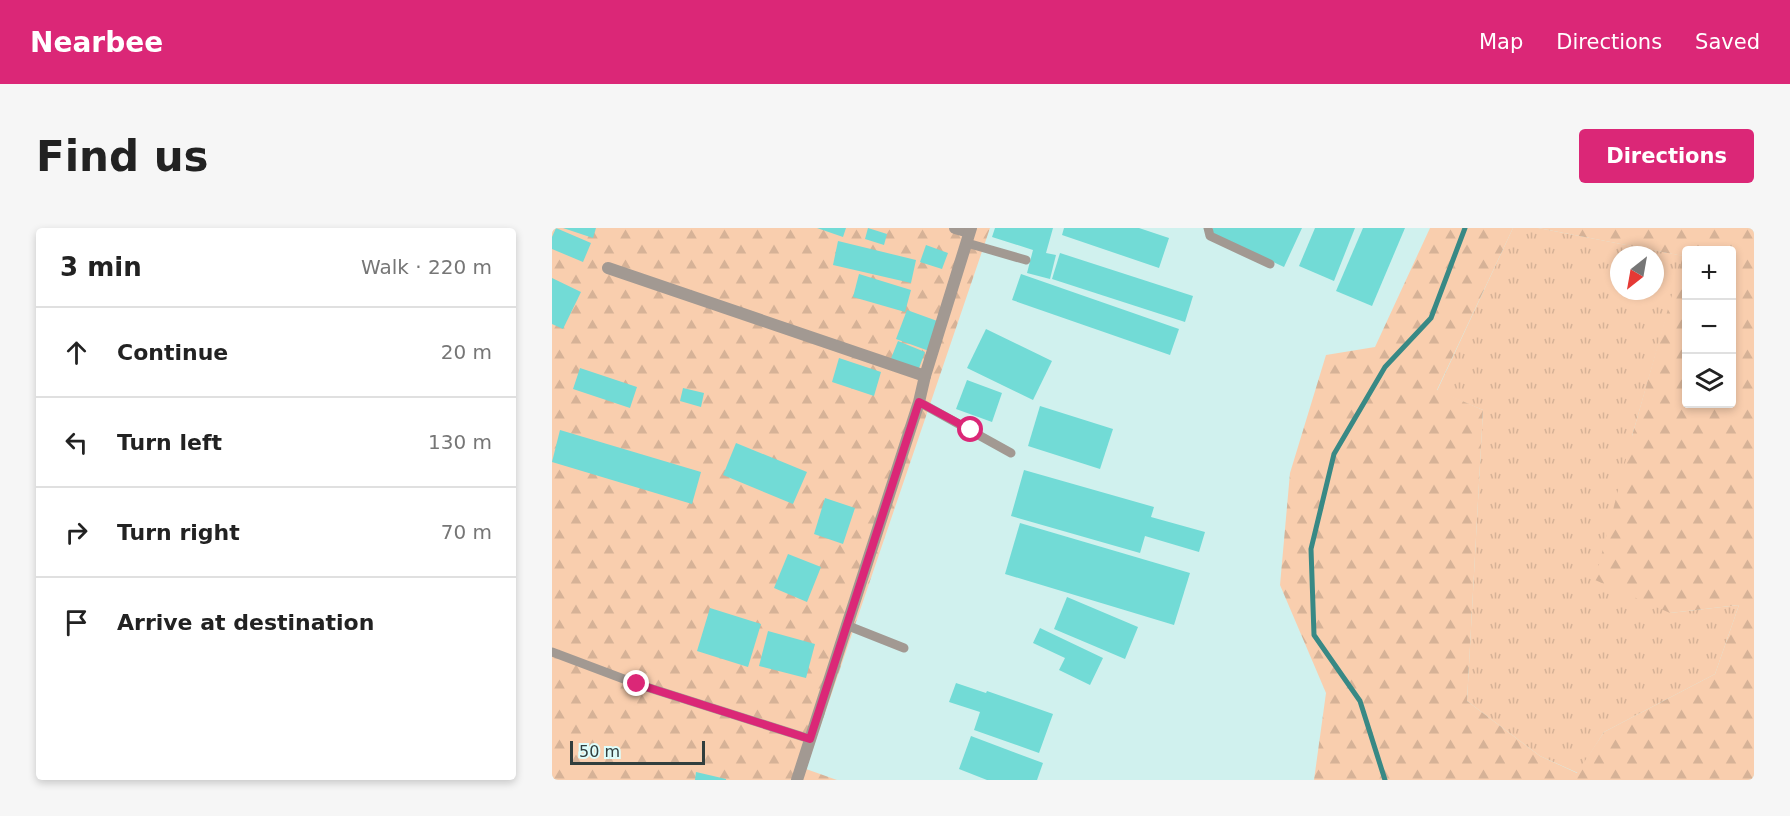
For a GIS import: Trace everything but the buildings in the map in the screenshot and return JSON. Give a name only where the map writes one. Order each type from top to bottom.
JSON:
[{"type":"street","points":[[797,780],[919,402],[969,234],[955,228]]},
{"type":"street","points":[[608,268],[925,376]]},
{"type":"lane","points":[[1208,228],[1210,236],[1270,264]]},
{"type":"lane","points":[[969,234],[1026,260]]},
{"type":"lane","points":[[919,402],[1011,453]]},
{"type":"lane","points":[[846,625],[904,648]]},
{"type":"lane","points":[[552,652],[637,684],[810,739]]},
{"type":"green space","points":[[552,228],[990,228],[806,769],[837,780],[552,780]]},
{"type":"green space","points":[[1430,228],[1513,228],[1437,390],[1483,410],[1467,701],[1540,756],[1577,773],[1604,732],[1715,674],[1739,605],[1670,613],[1595,580],[1632,436],[1682,260],[1682,408],[1736,408],[1736,246],[1682,246],[1682,256],[1664,252],[1664,246],[1631,246],[1538,228],[1754,228],[1754,780],[1314,780],[1326,693],[1280,585],[1290,473],[1326,355],[1375,347]]},
{"type":"green space","points":[[1513,228],[1538,228],[1632,246],[1610,246],[1610,300],[1664,300],[1664,252],[1682,256],[1682,263],[1632,436],[1670,613],[1739,605],[1715,674],[1604,732],[1578,773],[1540,756],[1467,701],[1483,410],[1437,391]]},
{"type":"waterway","points":[[1385,780],[1360,701],[1314,635],[1311,549],[1334,454],[1385,367],[1431,318],[1465,228]]},
{"type":"route","points":[[637,684],[810,739],[919,402],[971,430]]}]
